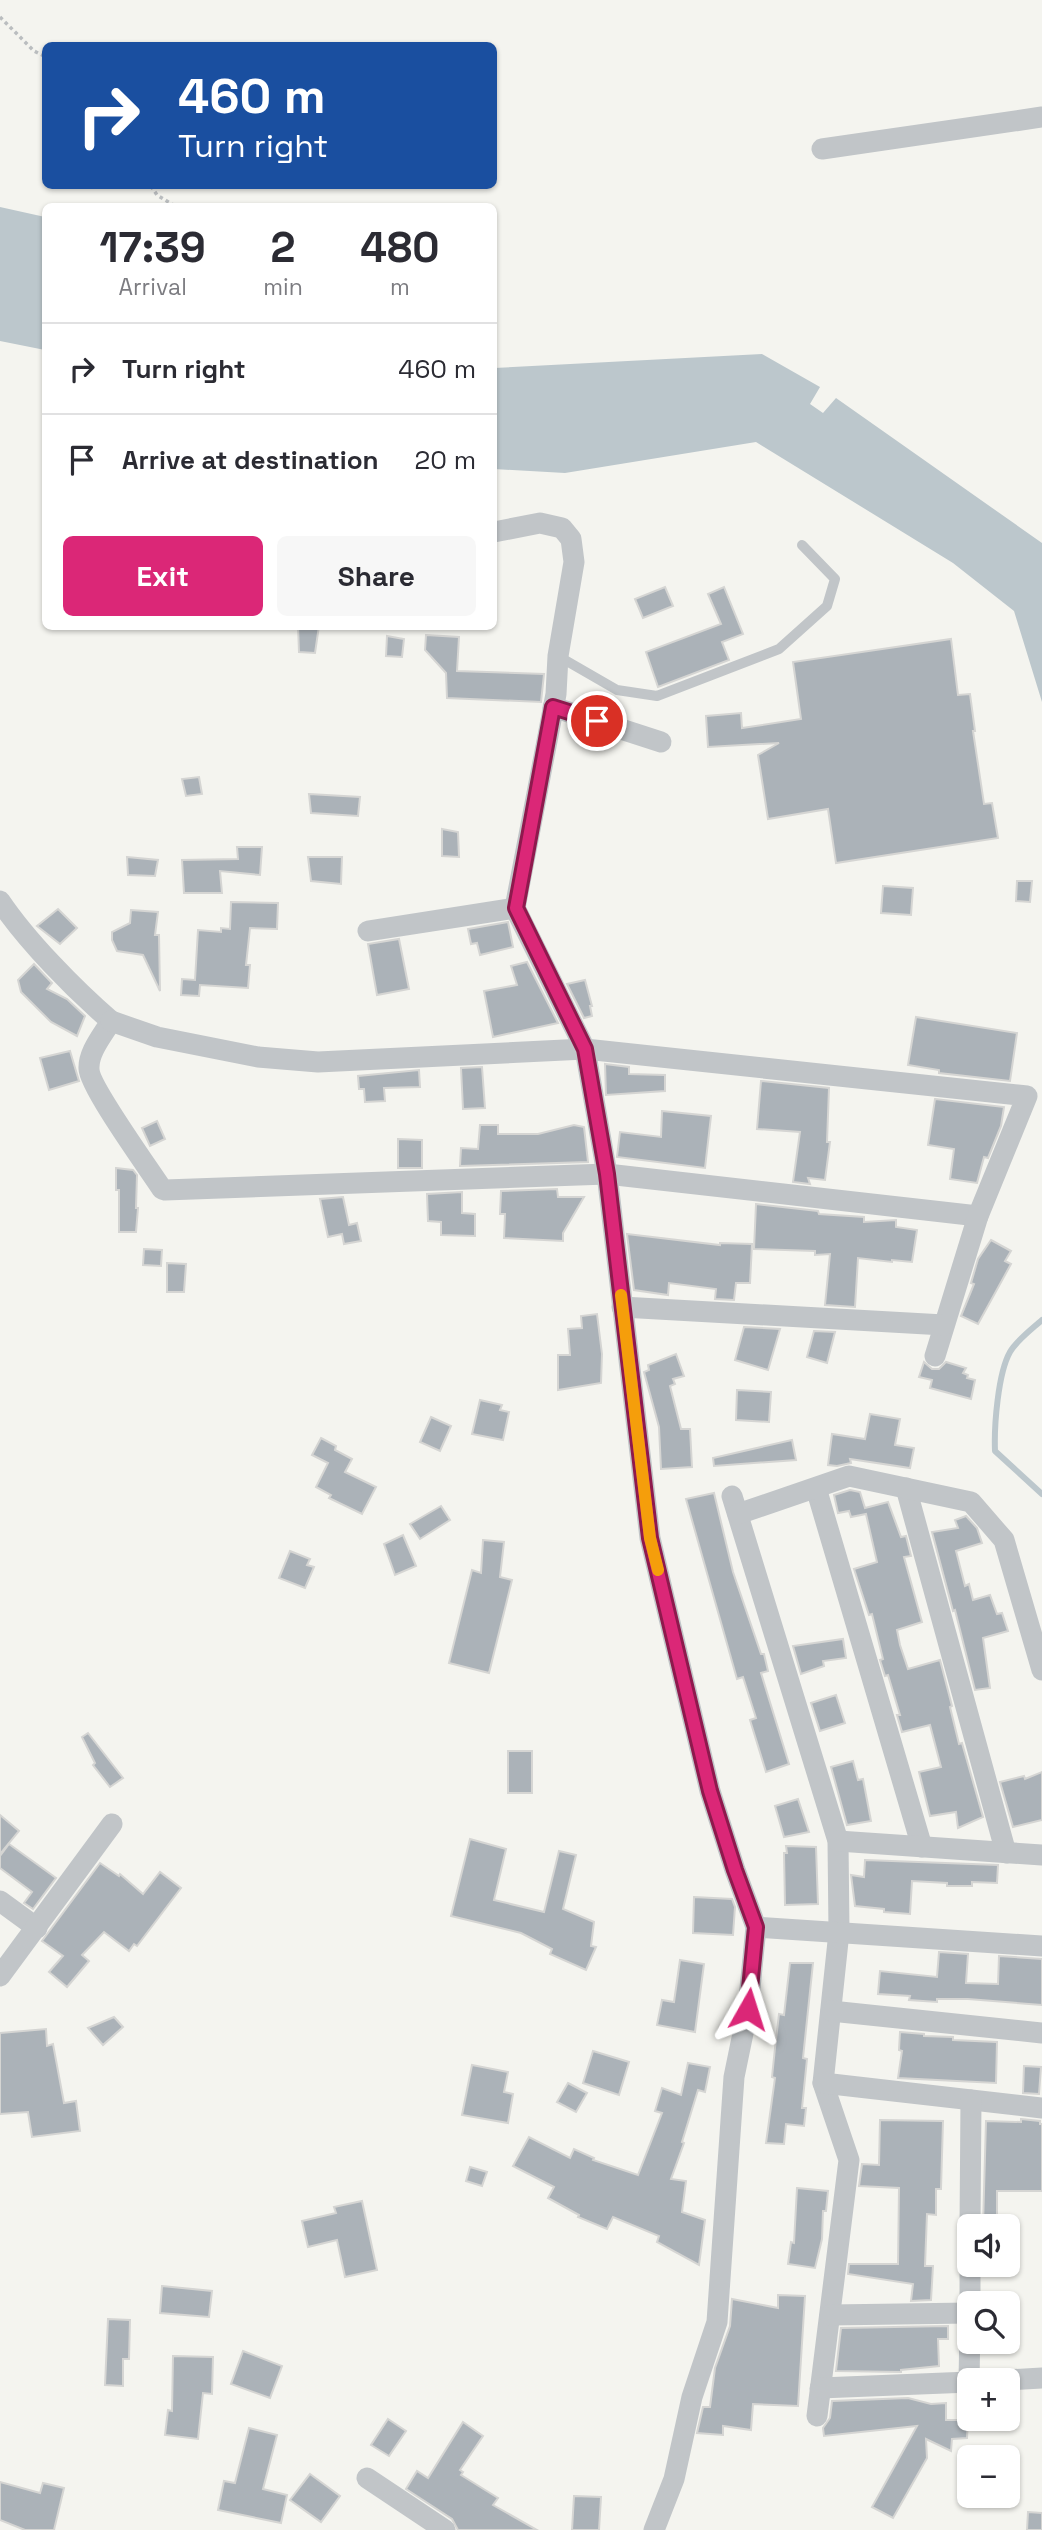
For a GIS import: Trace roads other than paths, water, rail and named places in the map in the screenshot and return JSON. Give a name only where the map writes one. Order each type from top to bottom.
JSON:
[{"type":"street","points":[[822,149],[1042,117]]},
{"type":"street","points":[[497,531],[540,523],[562,528],[571,539],[574,562],[558,656],[553,707],[516,908],[585,1049],[607,1174],[650,1538],[710,1791],[756,1927],[748,2009],[734,2077],[717,2322],[692,2397],[674,2479],[654,2530]]},
{"type":"street","points":[[553,707],[661,742]]},
{"type":"street","points":[[0,901],[9,915],[74,986],[111,1021],[170,1040],[258,1058],[306,1061],[585,1049],[1027,1096],[978,1216],[935,1356]]},
{"type":"street","points":[[368,931],[516,908]]},
{"type":"street","points":[[111,1021],[89,1061],[89,1073],[99,1093],[165,1191],[607,1174],[978,1216]]},
{"type":"street","points":[[622,1307],[944,1325]]},
{"type":"street","points":[[817,2416],[849,2160],[823,2083],[839,1932],[838,1841],[735,1505],[816,1488],[849,1476],[971,1502],[1004,1540],[1042,1670]]},
{"type":"street","points":[[816,1488],[922,1847]]},
{"type":"street","points":[[906,1488],[1006,1853]]},
{"type":"street","points":[[0,1976],[112,1824]]},
{"type":"street","points":[[838,1841],[1042,1856]]},
{"type":"street","points":[[0,1901],[37,1928]]},
{"type":"street","points":[[756,1927],[1042,1946]]},
{"type":"street","points":[[831,2011],[1042,2032]]},
{"type":"street","points":[[823,2083],[1042,2108]]},
{"type":"street","points":[[970,2214],[971,2100]]},
{"type":"street","points":[[830,2315],[957,2313]]},
{"type":"street","points":[[1020,2379],[1042,2378]]},
{"type":"street","points":[[820,2388],[957,2382]]},
{"type":"street","points":[[367,2478],[446,2530]]},
{"type":"lane","points":[[558,656],[617,690],[657,696],[779,649],[827,606],[835,579],[802,545]]},
{"type":"waterway","points":[[1042,1320],[1017,1343],[1006,1361],[998,1400],[995,1440],[995,1451],[1042,1494]]}]
